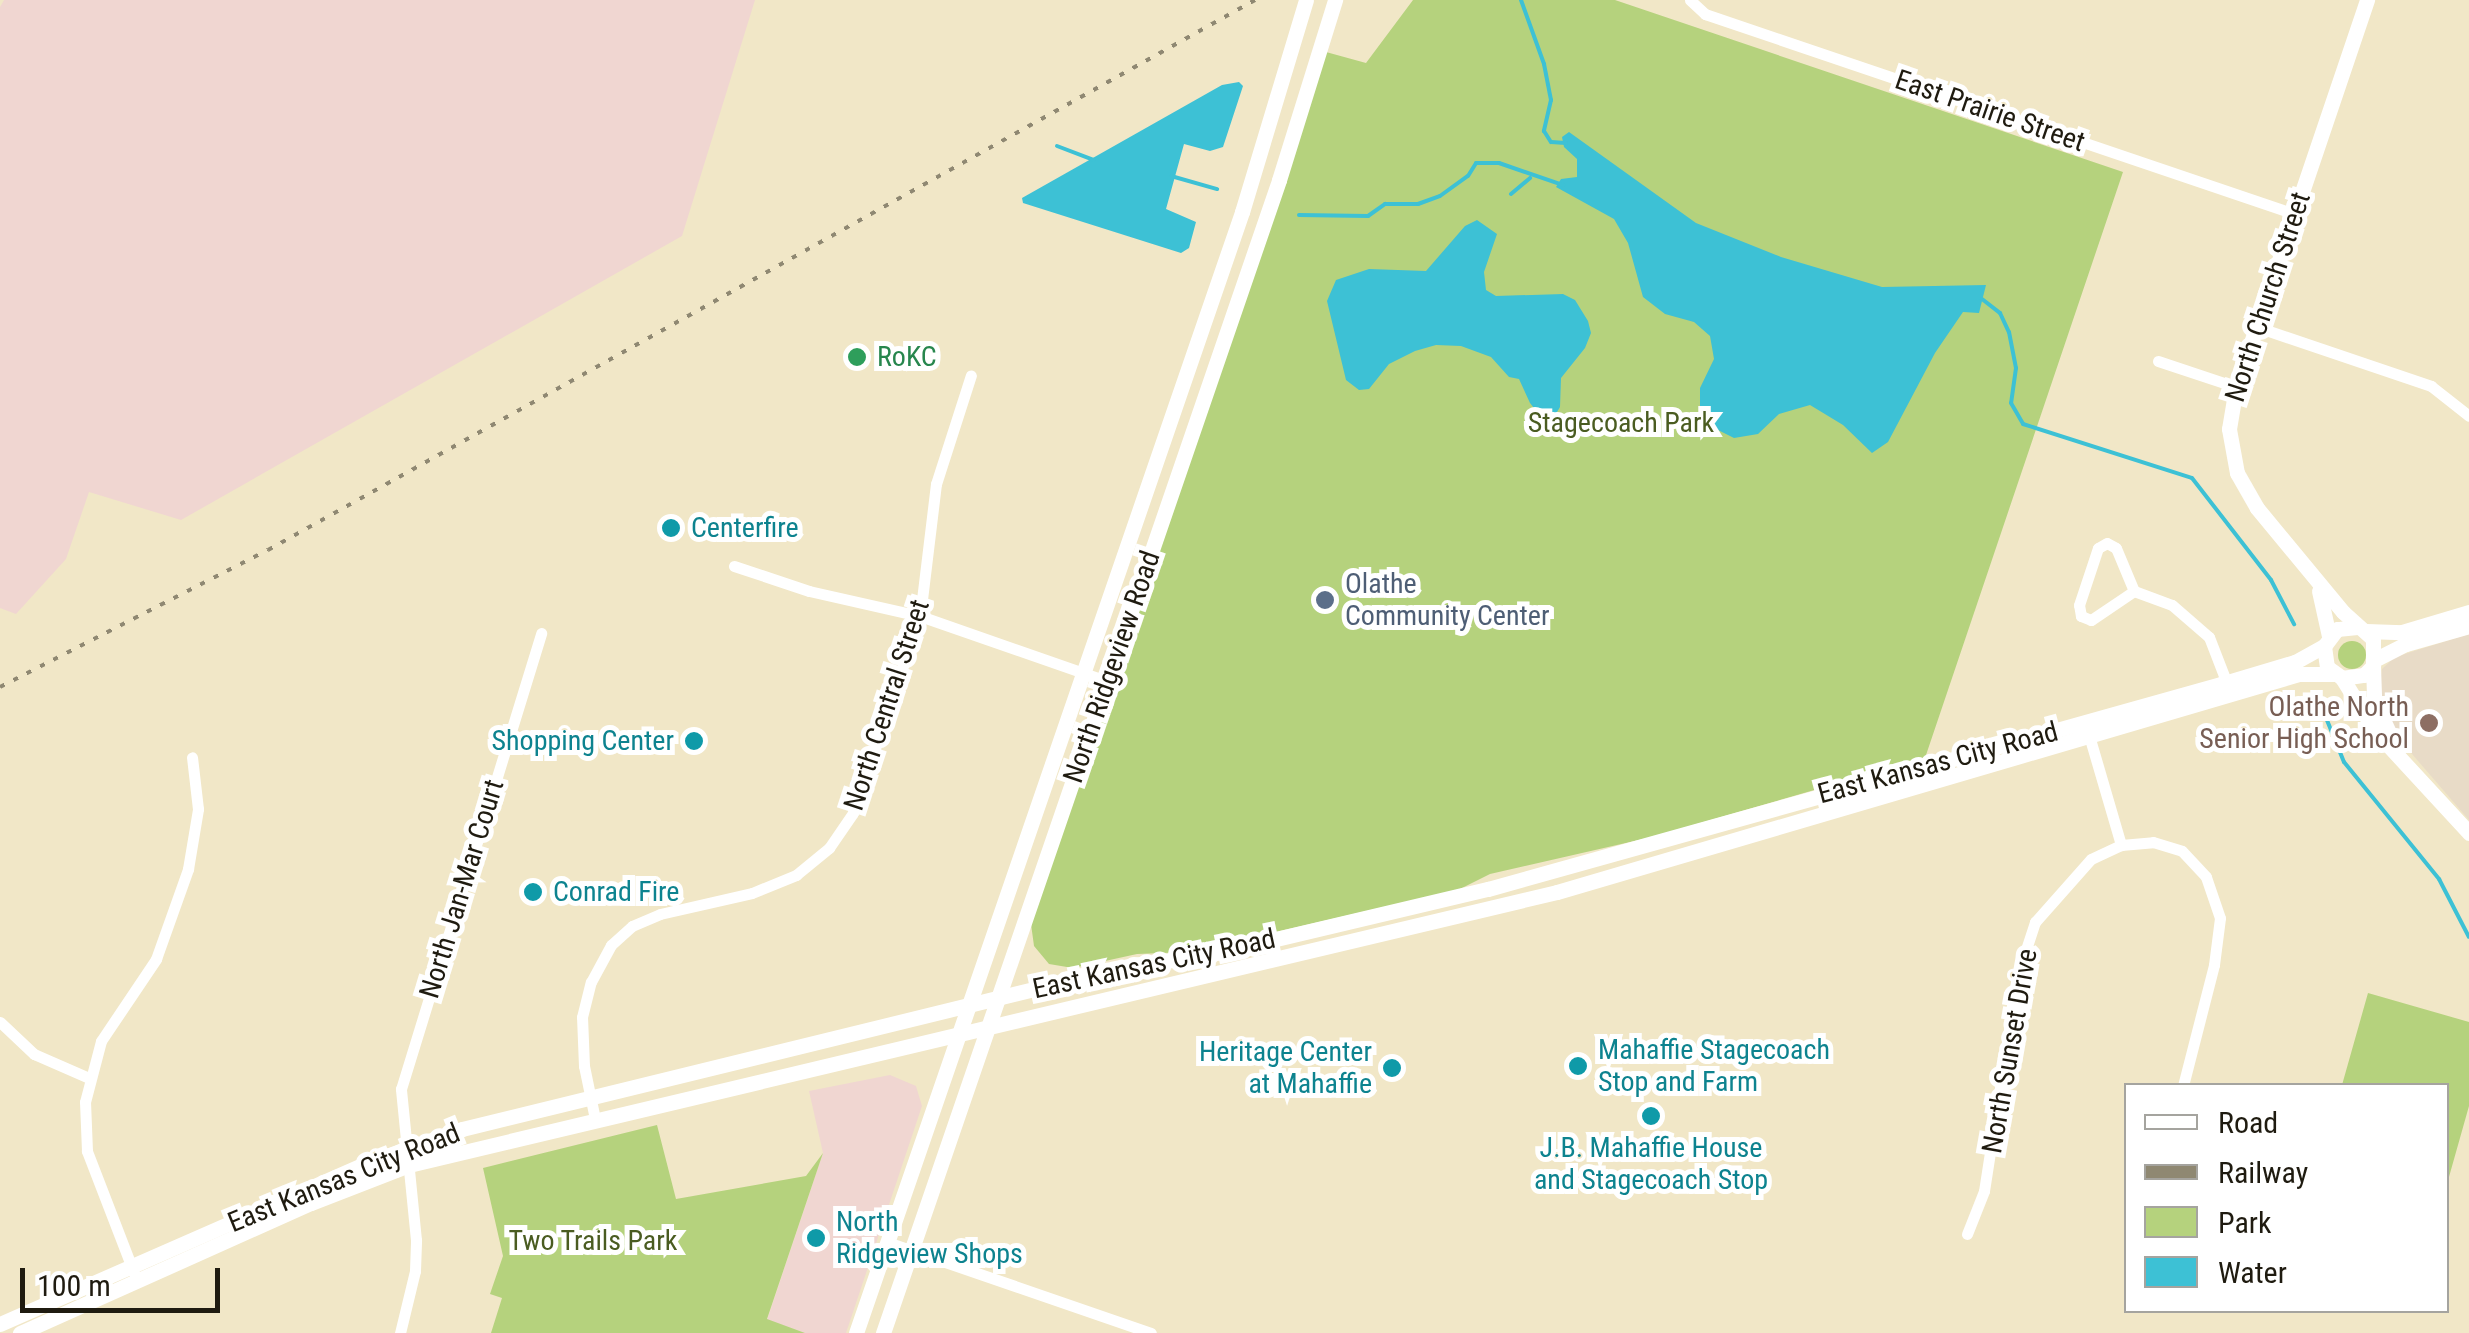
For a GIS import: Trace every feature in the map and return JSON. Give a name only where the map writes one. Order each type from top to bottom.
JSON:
[{"type":"main road","name":"North Ridgeview Road","points":[[856,1333],[1242,212],[1306,0]]},
{"type":"main road","name":"North Ridgeview Road","points":[[883,1333],[1279,180],[1334,0]]},
{"type":"main road","name":"North Church Street","points":[[2361,629],[2257,508],[2237,474],[2229,429],[2236,388],[2367,0]]},
{"type":"main road","name":"North Church Street","points":[[2314,578],[2326,606],[2326,641]]},
{"type":"main road","points":[[2469,612],[2402,632],[2337,629],[2326,641],[2324,658],[2375,730],[2469,833]]},
{"type":"main road","points":[[2338,676],[2364,675],[2374,662],[2406,644],[2469,626]]},
{"type":"main road","points":[[2361,629],[2373,640],[2374,700],[2404,763]]},
{"type":"main road","name":"East Kansas City Road","points":[[2229,689],[2295,662],[2326,641]]},
{"type":"main road","name":"East Kansas City Road","points":[[20,1333],[134,1274],[406,1147],[969,1003],[1132,965],[1204,956],[1488,889],[2229,689],[2299,674],[2338,676]]},
{"type":"main road","name":"East Kansas City Road","points":[[4,1327],[409,1165],[1557,892],[2088,729]]},
{"type":"street","name":"East Prairie Street","points":[[1690,0],[1705,14],[2294,214]]},
{"type":"street","points":[[2256,327],[2431,386],[2469,416]]},
{"type":"street","points":[[2158,362],[2236,388]]},
{"type":"street","name":"North Central Street","points":[[595,1119],[584,1066],[582,1017],[602,956],[621,935],[644,920],[767,888],[796,875],[830,848],[860,796],[920,616],[936,484],[970,376]]},
{"type":"street","points":[[2134,591],[2091,620],[2082,616],[2079,605],[2098,548],[2107,543],[2116,548],[2134,591],[2172,605],[2196,621],[2216,650],[2229,689]]},
{"type":"street","points":[[734,566],[808,591],[920,616],[1108,682]]},
{"type":"street","name":"North Jan-Mar Court","points":[[400,1333],[416,1258],[400,1109],[406,1070],[541,633]]},
{"type":"street","points":[[2088,729],[2121,845],[2153,842],[2182,851],[2206,878],[2220,918],[2214,965],[2183,1083]]},
{"type":"street","points":[[134,1274],[88,1151],[89,1078],[108,1025],[156,959],[188,869],[198,809],[192,758]]},
{"type":"street","name":"North Sunset Drive","points":[[1967,1234],[1984,1191],[2017,976],[2035,922],[2091,859],[2121,845]]},
{"type":"street","points":[[0,1022],[34,1054],[89,1078]]},
{"type":"street","points":[[887,1242],[1151,1333]]},
{"type":"shaded area","points":[[4,0],[755,0],[682,236],[181,520],[89,492],[66,559],[16,614],[0,608],[0,7]]},
{"type":"shaded area","name":"Olathe North Senior High School","points":[[2469,634],[2469,820],[2393,732],[2378,695],[2382,669],[2395,657]]},
{"type":"shaded area","name":"North Ridgeview Shops","points":[[890,1075],[916,1086],[922,1106],[846,1333],[805,1333],[767,1320],[823,1153],[809,1091]]},
{"type":"green space","name":"Stagecoach Park","points":[[1413,0],[1615,0],[2123,172],[1925,758],[1652,837],[1490,874],[1458,890],[1189,952],[1137,954],[1073,968],[1049,964],[1034,946],[1031,924],[1326,52],[1366,63]]},
{"type":"green space","points":[[2352,641],[2362,645],[2366,655],[2362,665],[2352,669],[2342,665],[2338,655],[2342,645]]},
{"type":"green space","points":[[2368,993],[2469,1022],[2469,1106],[2449,1177],[2449,1083],[2343,1083]]},
{"type":"green space","name":"Two Trails Park","points":[[657,1125],[676,1199],[806,1176],[823,1153],[767,1319],[805,1333],[491,1333],[502,1298],[490,1294],[503,1256],[483,1168]]},
{"type":"water","points":[[1239,82],[1243,86],[1223,147],[1210,151],[1184,144],[1166,209],[1196,222],[1189,248],[1181,253],[1023,203],[1022,198],[1222,85]]},
{"type":"water","points":[[1569,132],[1696,223],[1781,257],[1882,287],[1986,285],[1979,313],[1963,312],[1935,353],[1888,442],[1872,453],[1843,425],[1810,405],[1779,414],[1758,434],[1734,438],[1700,421],[1700,388],[1714,359],[1710,336],[1694,322],[1665,314],[1643,297],[1628,243],[1614,219],[1556,187],[1561,179],[1577,177],[1577,159],[1564,147],[1562,137]]},
{"type":"water","points":[[1477,220],[1497,234],[1484,272],[1486,290],[1496,296],[1563,294],[1575,300],[1588,321],[1591,333],[1585,348],[1561,378],[1560,407],[1551,422],[1545,422],[1530,403],[1519,379],[1509,377],[1491,357],[1461,346],[1436,345],[1415,351],[1389,364],[1369,389],[1359,390],[1346,380],[1327,301],[1336,280],[1369,269],[1426,271],[1465,226]]},
{"type":"waterway","points":[[1521,0],[1544,64],[1551,100],[1544,131],[1551,142],[1566,143]]},
{"type":"waterway","points":[[1057,146],[1093,160]]},
{"type":"waterway","points":[[1299,215],[1368,216],[1385,204],[1418,204],[1440,196],[1468,176],[1476,163],[1499,163],[1563,185]]},
{"type":"waterway","points":[[1171,176],[1217,189]]},
{"type":"waterway","points":[[1511,194],[1530,178]]},
{"type":"waterway","points":[[1982,299],[2000,313],[2009,332],[2016,368],[2011,403],[2023,424],[2192,478],[2271,580],[2294,624]]},
{"type":"waterway","points":[[2318,698],[2344,762],[2439,879],[2469,937]]},
{"type":"railway","points":[[0,687],[268,550],[1255,0]]},
{"type":"place","name":"RoKC","points":[[857,357]]},
{"type":"place","name":"Centerfire","points":[[671,528]]},
{"type":"place","name":"Olathe Community Center","points":[[1325,600]]},
{"type":"place","name":"Olathe North Senior High School","points":[[2429,723]]},
{"type":"place","name":"Shopping Center","points":[[694,741]]},
{"type":"place","name":"Conrad Fire","points":[[533,892]]},
{"type":"place","name":"Mahaffie Stagecoach Stop and Farm","points":[[1578,1066]]},
{"type":"place","name":"Heritage Center at Mahaffie","points":[[1392,1068]]},
{"type":"place","name":"J.B. Mahaffie House and Stagecoach Stop","points":[[1651,1116]]},
{"type":"place","name":"North Ridgeview Shops","points":[[816,1238]]}]
